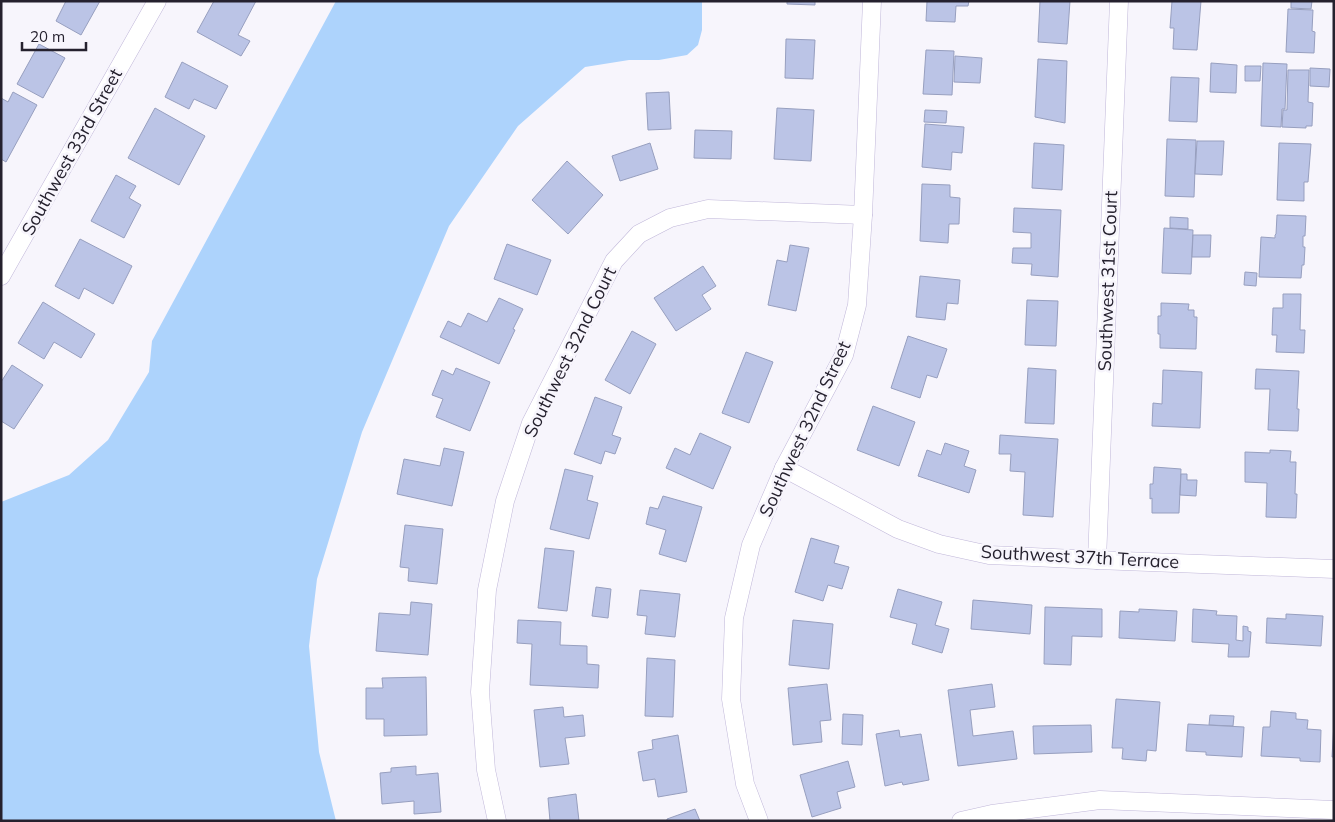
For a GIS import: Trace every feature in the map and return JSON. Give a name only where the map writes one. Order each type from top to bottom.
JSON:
[{"type":"street","name":"Southwest 33rd Street","points":[[1,276],[156,1]]},
{"type":"street","name":"Southwest 32nd Street","points":[[759,821],[745,784],[730,699],[734,618],[751,545],[784,468],[844,355],[857,305],[863,215],[872,1]]},
{"type":"street","name":"Southwest 31st Court","points":[[1097,560],[1119,1]]},
{"type":"street","name":"Southwest 32nd Court","points":[[497,821],[486,770],[480,692],[486,590],[505,501],[531,423],[614,261],[639,234],[670,218],[708,210],[863,215]]},
{"type":"street","name":"Southwest 37th Terrace","points":[[784,468],[898,529],[938,544],[989,555],[1334,569]]},
{"type":"street","points":[[961,821],[992,814],[1100,800],[1334,810]]},
{"type":"water","points":[[336,1],[702,1],[702,30],[698,45],[687,55],[659,60],[629,60],[585,67],[518,126],[449,226],[362,432],[317,579],[309,646],[319,752],[336,821],[1,821],[1,502],[69,475],[108,440],[149,372],[152,341]]},
{"type":"building","points":[[66,1],[100,1],[81,35],[56,21]]},
{"type":"building","points":[[214,1],[256,1],[238,35],[250,41],[241,56],[197,32]]},
{"type":"building","points":[[787,1],[815,1],[815,5],[787,4]]},
{"type":"building","points":[[927,1],[969,1],[968,6],[956,6],[955,22],[926,21]]},
{"type":"building","points":[[1040,1],[1070,1],[1067,44],[1038,42]]},
{"type":"building","points":[[1172,1],[1201,1],[1197,50],[1173,49],[1174,28],[1170,28]]},
{"type":"building","points":[[1291,1],[1312,1],[1311,9],[1291,8]]},
{"type":"building","points":[[1288,9],[1313,10],[1314,53],[1286,52]]},
{"type":"building","points":[[786,39],[815,40],[813,79],[785,78]]},
{"type":"building","points":[[39,44],[65,58],[43,98],[17,84]]},
{"type":"building","points":[[926,50],[954,51],[952,95],[923,94]]},
{"type":"building","points":[[955,56],[982,58],[980,83],[954,82]]},
{"type":"building","points":[[1038,59],[1067,61],[1065,123],[1035,117]]},
{"type":"building","points":[[182,62],[228,86],[216,109],[194,99],[189,109],[165,97]]},
{"type":"building","points":[[1211,63],[1237,65],[1236,93],[1210,92]]},
{"type":"building","points":[[1263,63],[1287,64],[1285,109],[1282,109],[1281,127],[1261,126]]},
{"type":"building","points":[[1245,66],[1261,66],[1260,81],[1245,81]]},
{"type":"building","points":[[1310,68],[1330,69],[1329,87],[1310,86]]},
{"type":"building","points":[[1288,70],[1309,70],[1308,102],[1313,103],[1312,126],[1306,126],[1306,128],[1282,127],[1283,110],[1287,110]]},
{"type":"building","points":[[1171,77],[1199,78],[1197,122],[1169,121]]},
{"type":"building","points":[[13,92],[37,105],[6,162],[1,159],[1,98],[8,102]]},
{"type":"building","points":[[669,92],[671,129],[648,130],[646,93]]},
{"type":"building","points":[[155,108],[205,136],[179,185],[128,158]]},
{"type":"building","points":[[777,108],[814,110],[811,161],[774,159]]},
{"type":"building","points":[[925,110],[947,111],[946,123],[924,122]]},
{"type":"building","points":[[925,124],[964,127],[962,153],[952,152],[951,170],[922,167]]},
{"type":"building","points":[[695,130],[732,131],[731,159],[694,158]]},
{"type":"building","points":[[1167,139],[1196,140],[1194,197],[1165,196]]},
{"type":"building","points":[[1197,141],[1224,141],[1222,175],[1195,174]]},
{"type":"building","points":[[650,143],[658,169],[620,181],[612,156]]},
{"type":"building","points":[[1034,143],[1064,145],[1062,190],[1032,188]]},
{"type":"building","points":[[1279,143],[1311,144],[1308,182],[1304,182],[1304,201],[1277,200]]},
{"type":"building","points":[[567,161],[603,195],[568,234],[532,200]]},
{"type":"building","points":[[116,175],[136,186],[129,198],[141,205],[124,238],[91,221]]},
{"type":"building","points":[[922,184],[950,185],[950,197],[960,198],[959,224],[949,224],[948,243],[920,241]]},
{"type":"building","points":[[1014,208],[1061,210],[1058,277],[1031,275],[1032,264],[1012,263],[1013,248],[1031,248],[1031,233],[1013,232]]},
{"type":"building","points":[[1277,215],[1306,216],[1305,236],[1303,236],[1303,247],[1305,247],[1304,265],[1302,265],[1301,278],[1259,277],[1261,237],[1275,238]]},
{"type":"building","points":[[1170,217],[1188,218],[1188,229],[1170,228]]},
{"type":"building","points":[[1164,228],[1193,230],[1191,274],[1162,273]]},
{"type":"building","points":[[1193,235],[1211,235],[1210,257],[1192,257]]},
{"type":"building","points":[[80,239],[132,266],[113,304],[84,288],[79,299],[55,286]]},
{"type":"building","points":[[507,244],[551,260],[537,295],[494,279]]},
{"type":"building","points":[[790,245],[809,248],[796,311],[768,305],[777,260],[787,262]]},
{"type":"building","points":[[703,266],[716,286],[702,295],[711,309],[676,331],[654,298]]},
{"type":"building","points":[[1245,272],[1257,273],[1256,286],[1244,285]]},
{"type":"building","points":[[920,276],[960,280],[958,304],[947,303],[945,320],[916,317]]},
{"type":"building","points":[[1283,294],[1301,294],[1300,330],[1305,330],[1304,353],[1276,352],[1277,335],[1272,335],[1273,308],[1283,308]]},
{"type":"building","points":[[499,298],[523,309],[499,364],[440,337],[448,321],[461,327],[468,313],[487,322]]},
{"type":"building","points":[[1027,300],[1058,301],[1056,346],[1025,345]]},
{"type":"building","points":[[43,302],[95,334],[81,358],[54,342],[44,359],[18,343]]},
{"type":"building","points":[[1161,303],[1189,304],[1188,310],[1194,310],[1194,317],[1197,317],[1196,349],[1160,348],[1158,316],[1161,316]]},
{"type":"building","points":[[632,331],[656,344],[630,394],[605,380]]},
{"type":"building","points":[[908,336],[947,349],[937,378],[927,375],[920,398],[891,388]]},
{"type":"building","points":[[746,352],[773,362],[749,423],[722,413]]},
{"type":"building","points":[[12,365],[43,385],[14,429],[1,421],[1,382]]},
{"type":"building","points":[[456,368],[490,382],[470,431],[436,417],[443,399],[432,395],[442,370],[453,375]]},
{"type":"building","points":[[1028,368],[1056,370],[1054,424],[1025,423]]},
{"type":"building","points":[[1256,369],[1299,371],[1298,431],[1268,430],[1270,389],[1255,389]]},
{"type":"building","points":[[1163,370],[1202,372],[1200,428],[1152,426],[1153,403],[1162,404]]},
{"type":"building","points":[[595,397],[622,407],[612,435],[621,438],[615,454],[605,451],[601,464],[574,454]]},
{"type":"building","points":[[873,406],[915,422],[899,466],[857,450]]},
{"type":"building","points":[[700,433],[731,447],[713,489],[666,468],[675,448],[690,455]]},
{"type":"building","points":[[1000,435],[1058,439],[1053,517],[1023,515],[1025,472],[1010,471],[1011,454],[999,454]]},
{"type":"building","points":[[945,443],[969,451],[964,466],[976,470],[969,493],[918,476],[927,450],[941,455]]},
{"type":"building","points":[[444,448],[464,452],[452,506],[397,494],[404,459],[440,466]]},
{"type":"building","points":[[1270,450],[1291,451],[1290,462],[1296,462],[1296,518],[1266,517],[1267,483],[1245,482],[1245,452],[1270,453]]},
{"type":"building","points":[[1154,467],[1181,469],[1179,513],[1152,513],[1150,484],[1153,484]]},
{"type":"building","points":[[565,469],[593,476],[587,500],[598,503],[589,539],[550,529]]},
{"type":"building","points":[[1181,474],[1187,474],[1187,480],[1197,480],[1196,496],[1180,495]]},
{"type":"building","points":[[663,496],[702,507],[686,562],[659,554],[666,530],[646,524],[650,507],[658,509]]},
{"type":"building","points":[[405,525],[443,529],[437,584],[408,581],[409,568],[400,567]]},
{"type":"building","points":[[811,538],[839,546],[834,563],[849,567],[842,589],[828,585],[823,601],[795,592]]},
{"type":"building","points":[[545,548],[574,551],[567,611],[538,608]]},
{"type":"building","points":[[596,587],[611,589],[608,618],[592,616]]},
{"type":"building","points":[[898,589],[942,602],[935,625],[949,629],[942,653],[912,644],[917,624],[890,617]]},
{"type":"building","points":[[640,590],[680,594],[675,637],[645,634],[647,616],[637,615]]},
{"type":"building","points":[[973,600],[1032,605],[1030,634],[971,629]]},
{"type":"building","points":[[411,602],[432,604],[428,655],[376,651],[379,613],[410,615]]},
{"type":"building","points":[[1045,607],[1102,609],[1102,637],[1072,636],[1071,665],[1044,664]]},
{"type":"building","points":[[1139,609],[1177,611],[1175,641],[1119,638],[1120,611],[1139,612]]},
{"type":"building","points":[[1193,609],[1217,611],[1216,615],[1237,616],[1236,640],[1243,641],[1243,626],[1248,627],[1248,631],[1251,632],[1249,657],[1228,657],[1229,644],[1192,642]]},
{"type":"building","points":[[1286,614],[1323,616],[1321,646],[1266,643],[1267,618],[1286,619]]},
{"type":"building","points":[[518,620],[561,622],[560,645],[587,646],[587,664],[599,665],[598,688],[530,685],[532,644],[517,643]]},
{"type":"building","points":[[793,620],[833,624],[829,669],[789,665]]},
{"type":"building","points":[[647,658],[675,660],[673,717],[645,716]]},
{"type":"building","points":[[426,677],[427,735],[384,736],[384,719],[366,719],[366,688],[383,688],[382,678]]},
{"type":"building","points":[[827,684],[831,720],[820,721],[822,742],[793,745],[788,688]]},
{"type":"building","points":[[992,684],[995,707],[970,710],[973,736],[1013,731],[1017,759],[958,766],[948,690]]},
{"type":"building","points":[[1116,699],[1160,702],[1156,751],[1147,750],[1146,761],[1122,759],[1123,748],[1112,748]]},
{"type":"building","points":[[563,707],[564,717],[583,715],[585,736],[565,738],[569,764],[540,767],[534,710]]},
{"type":"building","points":[[1271,711],[1296,713],[1296,719],[1308,720],[1307,729],[1321,730],[1320,762],[1300,761],[1300,758],[1261,756],[1263,727],[1270,727]]},
{"type":"building","points":[[843,714],[863,715],[862,745],[842,744]]},
{"type":"building","points":[[1210,715],[1234,716],[1233,726],[1209,725]]},
{"type":"building","points":[[1334,723],[1334,757],[1332,757]]},
{"type":"building","points":[[1188,724],[1244,727],[1242,757],[1206,755],[1206,752],[1186,751]]},
{"type":"building","points":[[1091,725],[1092,752],[1034,754],[1033,726]]},
{"type":"building","points":[[899,730],[900,737],[921,734],[929,780],[903,785],[902,782],[885,786],[876,734]]},
{"type":"building","points":[[678,735],[687,792],[658,797],[655,779],[643,781],[638,752],[653,749],[652,740]]},
{"type":"building","points":[[848,761],[855,787],[837,792],[841,808],[812,817],[800,775]]},
{"type":"building","points":[[416,766],[416,775],[438,773],[441,812],[414,814],[414,801],[382,804],[380,773],[391,772],[391,768]]},
{"type":"building","points":[[576,794],[579,821],[550,821],[548,798]]},
{"type":"building","points":[[695,809],[700,821],[667,821],[667,819]]}]
